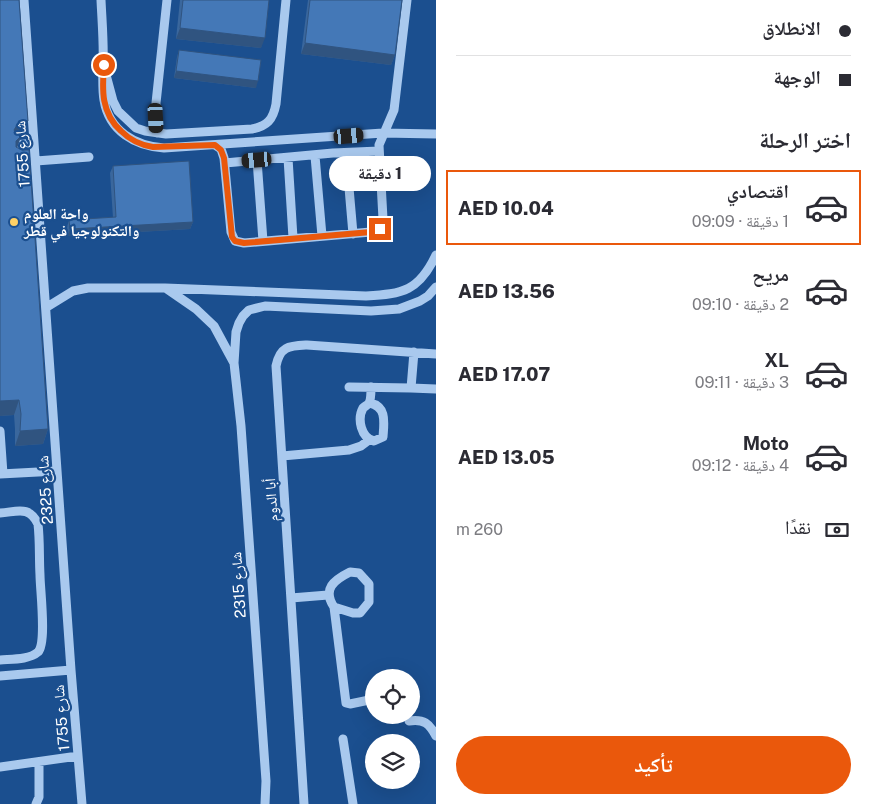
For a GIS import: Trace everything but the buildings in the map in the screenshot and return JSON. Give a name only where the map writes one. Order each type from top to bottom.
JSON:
[{"type":"street","name":"شارع 1755","points":[[24,0],[47,307]]},
{"type":"street","points":[[101,0],[104,65],[102,88],[106,111],[112,121],[126,136],[144,146],[215,145],[383,133],[436,134]]},
{"type":"street","points":[[157,133],[156,103],[167,0]]},
{"type":"street","points":[[104,65],[113,101],[118,111],[136,128],[157,133],[252,129],[264,126],[272,118],[276,104],[286,0]]},
{"type":"street","points":[[215,145],[223,153],[232,237],[235,241],[239,243],[263,242],[376,232],[382,224],[379,151],[383,133],[390,123],[394,110],[407,0]]},
{"type":"street","points":[[15,145],[34,144]]},
{"type":"street","points":[[225,163],[333,153],[346,154],[379,151]]},
{"type":"street","points":[[346,154],[353,234]]},
{"type":"street","points":[[315,156],[322,236]]},
{"type":"street","points":[[26,158],[89,158]]},
{"type":"street","points":[[288,158],[293,238]]},
{"type":"street","points":[[257,160],[263,242]]},
{"type":"street","points":[[47,307],[78,289],[98,288],[165,288],[366,296],[397,293],[407,290],[417,283],[428,271],[436,255]]},
{"type":"street","name":"شارع 2315","points":[[265,804],[266,781],[241,426],[234,363],[238,324],[250,310],[264,306],[371,311],[399,309],[420,301],[428,296],[436,287]]},
{"type":"street","name":"شارع 2315","points":[[165,288],[209,320],[234,363]]},
{"type":"street","name":"شارع 2325","points":[[47,307],[71,670]]},
{"type":"street","name":"أبا الدوم","points":[[304,804],[276,366],[278,357],[282,351],[291,346],[307,345],[436,354]]},
{"type":"street","points":[[411,388],[414,352]]},
{"type":"street","points":[[349,388],[436,389]]},
{"type":"street","points":[[369,440],[362,432],[361,422],[362,411],[370,403],[371,388]]},
{"type":"street","points":[[282,456],[350,450],[361,446],[369,440],[378,440],[383,437],[383,412],[380,407],[370,403]]},
{"type":"street","points":[[0,431],[2,474],[57,471]]},
{"type":"street","points":[[0,513],[30,512],[38,524],[42,620],[41,648],[38,652],[16,659],[0,660]]},
{"type":"street","points":[[334,607],[353,613],[360,613],[369,602],[369,584],[359,573],[350,572],[339,577],[331,586],[328,596],[334,607],[346,703],[365,701]]},
{"type":"street","points":[[291,598],[328,596]]},
{"type":"street","name":"شارع 1755","points":[[0,676],[71,670],[82,804]]},
{"type":"street","points":[[420,720],[429,724],[436,736]]},
{"type":"street","points":[[343,740],[353,804]]},
{"type":"street","points":[[0,767],[78,756]]},
{"type":"street","points":[[36,804],[39,797],[39,762]]},
{"type":"place","name":"واحة العلوم والتكنولوجيا في قطر","points":[[14,222]]},
{"type":"route","points":[[104,65],[102,88],[106,111],[118,129],[126,136],[144,146],[164,148],[215,145],[221,150],[225,163],[232,237],[235,241],[239,243],[263,242],[376,232],[380,229]]}]
